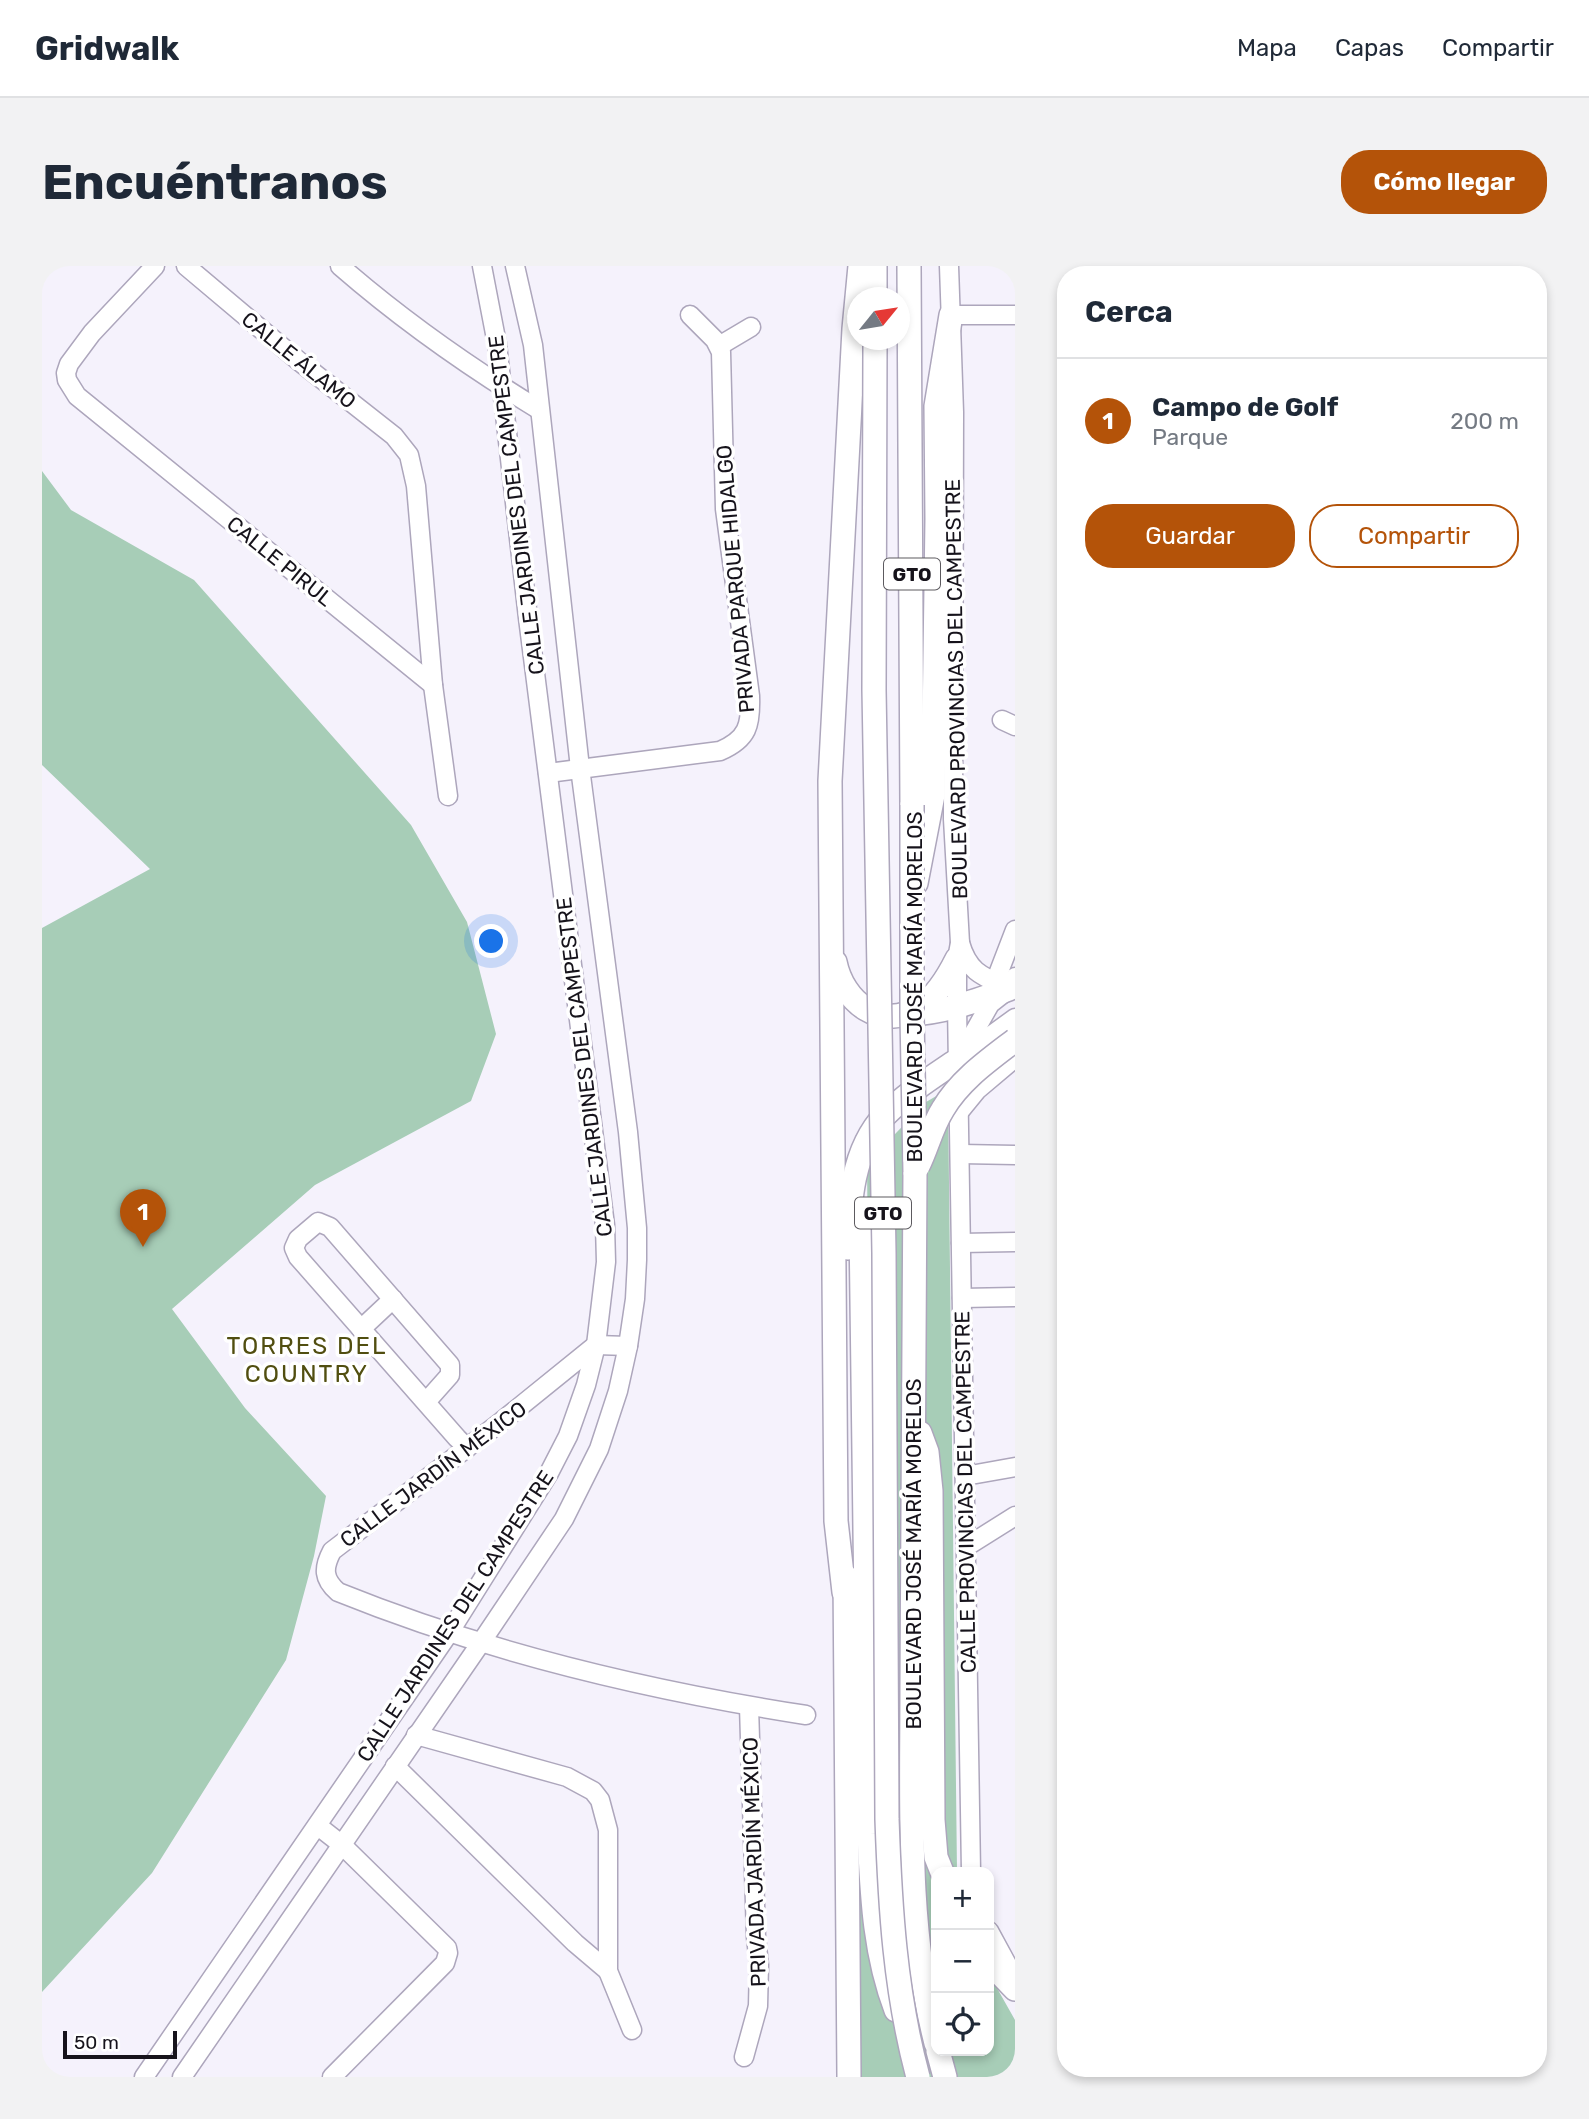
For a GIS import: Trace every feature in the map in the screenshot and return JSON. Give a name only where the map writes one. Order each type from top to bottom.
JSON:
[{"type":"main road","points":[[844,1592],[836,1521],[830,781],[853,329],[860,266]]},
{"type":"main road","points":[[875,266],[875,287]]},
{"type":"main road","name":"BOULEVARD JOSÉ MARÍA MORELOS","points":[[909,266],[915,1172],[915,1417],[911,1487],[912,1787],[916,1924],[931,2013]]},
{"type":"main road","points":[[913,906],[933,795],[936,406],[951,315]]},
{"type":"main road","name":"BOULEVARD JOSÉ MARÍA MORELOS","points":[[875,350],[874,703],[884,1266],[887,1819],[895,1964],[910,2049],[918,2077]]},
{"type":"main road","points":[[831,938],[835,966],[856,1002],[866,1010],[881,1015],[924,1013],[957,1006],[1003,990]]},
{"type":"main road","points":[[900,1014],[929,1000],[945,980],[958,951]]},
{"type":"main road","points":[[915,1172],[942,1110],[980,1067],[1015,1040]]},
{"type":"main road","points":[[849,2077],[844,1592],[850,1197],[867,1142],[884,1116],[959,1059]]},
{"type":"main road","points":[[860,1159],[872,1896],[877,1944],[910,2049]]},
{"type":"main road","points":[[915,1417],[927,1452],[931,1491],[933,1820],[939,1864]]},
{"type":"main road","points":[[994,1967],[1015,1989]]},
{"type":"main road","points":[[939,2056],[945,2077]]},
{"type":"street","name":"CALLE PIRUL","points":[[155,266],[76,353],[66,373],[71,386],[78,396],[158,463],[433,685]]},
{"type":"street","name":"CALLE ÁLAMO","points":[[186,266],[300,362],[394,436],[409,455],[416,486],[433,685]]},
{"type":"street","points":[[340,266],[426,335],[538,410]]},
{"type":"street","name":"CALLE JARDINES DEL CAMPESTRE","points":[[144,2077],[449,1633],[549,1473],[568,1436],[596,1345],[606,1262],[606,1225],[497,344],[482,266]]},
{"type":"street","name":"CALLE JARDINES DEL CAMPESTRE","points":[[182,2077],[564,1519],[599,1449],[618,1391],[628,1346],[635,1299],[637,1228],[628,1132],[580,768],[538,410],[533,345],[514,266]]},
{"type":"street","name":"BOULEVARD PROVINCIAS DEL CAMPESTRE","points":[[949,266],[954,412],[953,819],[960,1112]]},
{"type":"street","points":[[690,315],[719,346],[751,327]]},
{"type":"street","points":[[951,315],[1015,315]]},
{"type":"street","name":"PRIVADA PARQUE HIDALGO","points":[[548,773],[720,751],[740,739],[748,726],[750,696],[725,509],[719,346]]},
{"type":"street","points":[[433,685],[448,796]]},
{"type":"street","points":[[959,1059],[1003,990],[1015,930]]},
{"type":"street","points":[[958,951],[973,970],[1003,990]]},
{"type":"street","points":[[959,1059],[1015,1018]]},
{"type":"street","points":[[960,1112],[977,1090],[1015,1058]]},
{"type":"street","name":"CALLE PROVINCIAS DEL CAMPESTRE","points":[[960,1112],[971,1867]]},
{"type":"street","points":[[961,1154],[1015,1155]]},
{"type":"street","points":[[426,1402],[450,1375],[450,1365],[325,1224],[318,1222],[298,1238],[294,1248],[298,1257],[361,1329],[426,1402],[467,1448]]},
{"type":"street","points":[[961,1243],[1015,1242]]},
{"type":"street","points":[[962,1298],[1015,1297]]},
{"type":"street","points":[[361,1329],[393,1299]]},
{"type":"street","points":[[596,1345],[628,1346]]},
{"type":"street","name":"CALLE JARDÍN MÉXICO","points":[[596,1345],[332,1551],[325,1566],[328,1581],[338,1592],[480,1644],[636,1684],[806,1715]]},
{"type":"street","points":[[965,1476],[1015,1467]]},
{"type":"street","points":[[966,1548],[1015,1516]]},
{"type":"street","name":"PRIVADA JARDÍN MÉXICO","points":[[744,2057],[758,2006],[759,1965],[749,1706]]},
{"type":"street","points":[[416,1735],[566,1777],[593,1791],[600,1800],[608,1830],[608,1970],[632,2030]]},
{"type":"street","points":[[395,1766],[575,1943],[608,1970]]},
{"type":"street","points":[[318,1826],[341,1844],[447,1948],[448,1953],[444,1963],[332,2077]]},
{"type":"street","points":[[994,1940],[1015,1979]]},
{"type":"green space","points":[[42,471],[71,510],[194,580],[411,825],[467,922],[496,1034],[471,1101],[315,1185],[172,1309],[245,1408],[326,1496],[314,1556],[286,1660],[152,1873],[42,1992],[42,928],[150,869],[42,765]]},
{"type":"green space","points":[[945,1091],[948,1097],[957,1867],[931,1867],[931,2056],[994,2056],[994,1983],[1015,2020],[1015,2077],[857,2077],[858,1353],[870,1469],[867,1163],[926,1102]]},
{"type":"place","name":"Campo de Golf","points":[[143,1247]]},
{"type":"district","name":"TORRES DEL COUNTRY","points":[[307,1360]]}]
